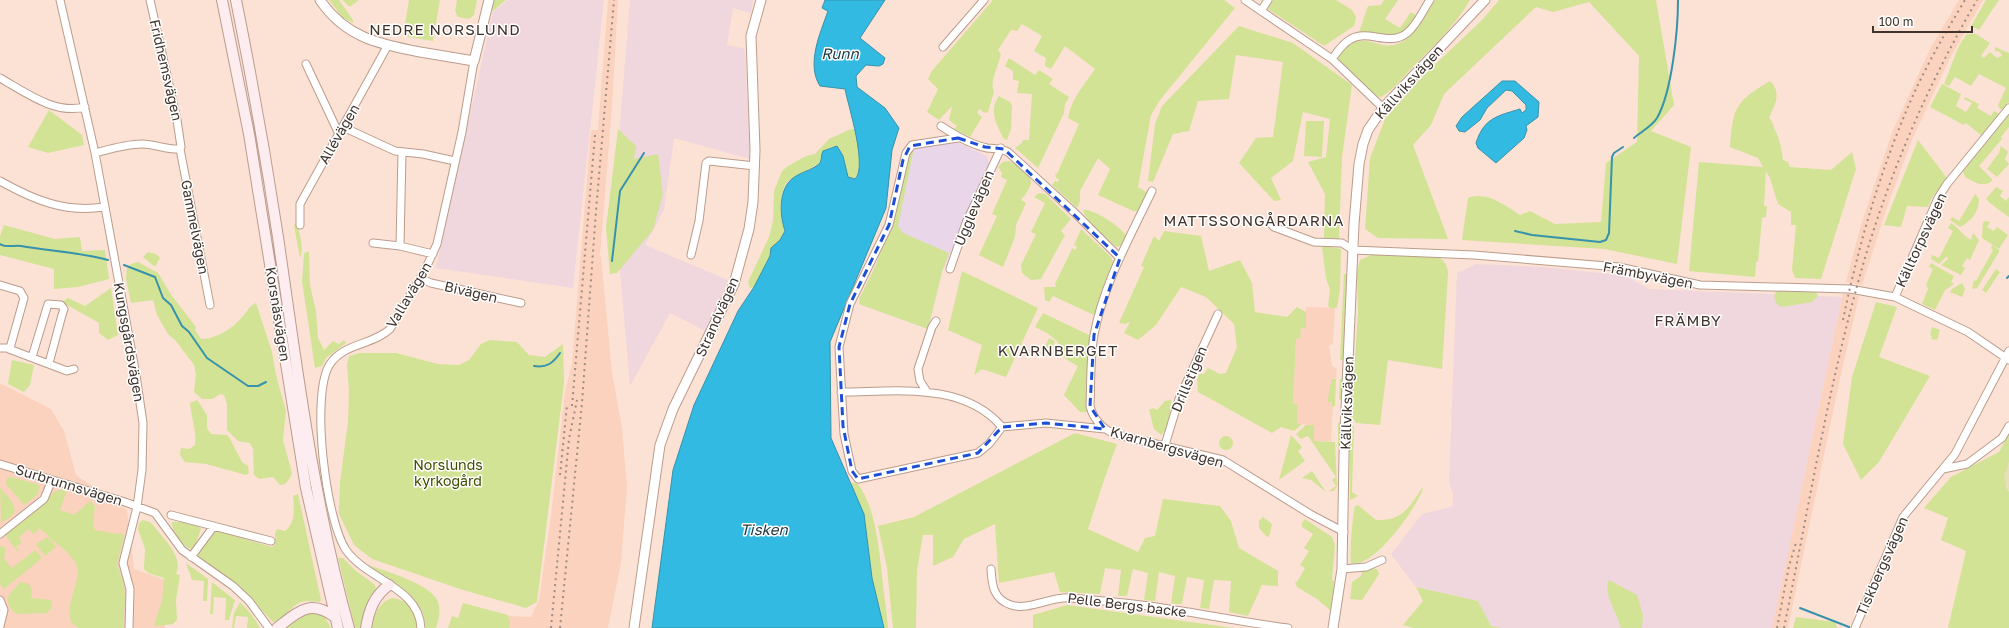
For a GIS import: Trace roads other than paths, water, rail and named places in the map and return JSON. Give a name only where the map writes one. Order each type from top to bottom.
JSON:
[{"type":"main road","name":"Korsnäsvägen","points":[[222,0],[249,134],[306,488],[338,628]]},
{"type":"main road","name":"Korsnäsvägen","points":[[236,0],[265,153],[320,507],[350,628]]},
{"type":"main road","points":[[366,628],[373,603],[381,591],[389,585]]},
{"type":"main road","points":[[277,628],[295,615],[310,608],[320,607],[335,617]]},
{"type":"street","name":"Kungsgårdsvägen","points":[[60,0],[95,154],[136,375],[143,424],[142,470],[137,507],[124,563],[130,589],[129,628]]},
{"type":"street","name":"Fridhemsvägen","points":[[150,0],[182,141]]},
{"type":"street","points":[[320,0],[334,17],[348,29],[364,38],[388,45],[474,61]]},
{"type":"street","name":"Vallavägen","points":[[389,585],[366,571],[354,561],[339,535],[324,467],[322,402],[326,374],[333,360],[343,352],[383,334],[390,329],[433,254],[439,236],[469,96],[474,61],[489,0]]},
{"type":"street","name":"Strandvägen","points":[[634,628],[660,445],[674,409],[716,324],[738,270],[752,213],[754,166],[751,36],[761,0]]},
{"type":"street","points":[[943,47],[984,0]]},
{"type":"street","points":[[1245,0],[1332,59],[1383,108]]},
{"type":"street","points":[[1261,11],[1268,0]]},
{"type":"street","points":[[1332,59],[1347,42],[1356,37],[1392,39],[1406,34],[1414,25],[1430,0]]},
{"type":"street","name":"Källviksvägen","points":[[1333,628],[1342,569],[1353,250],[1356,188],[1361,152],[1368,130],[1383,108],[1485,0]]},
{"type":"street","name":"Allévägen","points":[[300,225],[300,204],[388,45]]},
{"type":"street","points":[[306,64],[339,134]]},
{"type":"street","points":[[0,78],[56,107],[72,110],[85,107]]},
{"type":"street","name":"Källtorpsvägen","points":[[1895,298],[1938,198],[1947,184],[2009,108]]},
{"type":"street","points":[[941,126],[958,138]]},
{"type":"street","points":[[343,127],[392,150],[455,161]]},
{"type":"street","points":[[1002,427],[989,444],[978,453],[858,479],[852,471],[844,434],[839,347],[850,304],[889,225],[906,152],[912,145],[958,138],[969,140],[985,147],[1001,148],[1021,162],[1120,258]]},
{"type":"street","name":"Gammelvägen","points":[[182,141],[180,149],[210,305]]},
{"type":"street","points":[[95,154],[134,144],[150,144],[173,150],[180,149]]},
{"type":"street","name":"Ugglevägen","points":[[950,269],[966,224],[1001,148]]},
{"type":"street","points":[[400,246],[402,152]]},
{"type":"street","points":[[691,255],[699,221],[706,163],[713,161],[754,166]]},
{"type":"street","points":[[0,181],[28,196],[55,206],[70,208],[104,207]]},
{"type":"street","name":"Kvarnbergsvägen","points":[[1152,191],[1120,258],[1106,294],[1094,335],[1090,406],[1095,418],[1105,429],[1122,436],[1223,460],[1310,514],[1344,532]]},
{"type":"street","points":[[1271,224],[1274,227],[1314,242],[1342,243],[1353,250]]},
{"type":"street","points":[[373,243],[400,246],[433,254]]},
{"type":"street","name":"Främbyvägen","points":[[1353,250],[1474,255],[1612,266],[1700,285],[1845,288],[1895,298],[1968,332],[2008,356]]},
{"type":"street","name":"Bivägen","points":[[420,278],[431,283],[521,303]]},
{"type":"street","points":[[0,285],[20,291],[24,298],[9,349]]},
{"type":"street","points":[[32,357],[48,304],[61,305],[64,308],[49,363]]},
{"type":"street","name":"Drillstigen","points":[[1165,445],[1178,398],[1218,314]]},
{"type":"street","points":[[927,392],[920,381],[918,369],[932,327],[936,321]]},
{"type":"street","points":[[0,348],[9,349],[67,371],[74,369]]},
{"type":"street","name":"Tiskbergsvägen","points":[[1855,628],[1902,517],[1943,470],[1960,446],[2008,356]]},
{"type":"street","points":[[841,392],[927,392],[947,395],[963,400],[985,412],[1002,427],[1046,423],[1105,429]]},
{"type":"street","points":[[1943,470],[1967,464],[2002,438],[2009,426]]},
{"type":"street","name":"Surbrunnsvägen","points":[[0,464],[137,507]]},
{"type":"street","points":[[0,534],[44,499],[52,480]]},
{"type":"street","points":[[137,507],[151,511],[159,516],[176,544],[191,557],[233,586],[249,601],[269,628]]},
{"type":"street","points":[[171,515],[271,541]]},
{"type":"street","points":[[191,557],[214,526]]},
{"type":"street","points":[[1342,569],[1366,567],[1382,560]]},
{"type":"street","name":"Pelle Bergs backe","points":[[991,569],[992,587],[996,595],[1002,601],[1012,606],[1020,606],[1050,599],[1070,597],[1142,605],[1288,628]]},
{"type":"street","points":[[389,585],[403,594],[413,605],[419,614],[421,628]]},
{"type":"street","points":[[0,600],[4,610],[0,626]]},
{"type":"water","name":"Tisken","points":[[825,0],[885,0],[860,38],[885,58],[883,64],[879,66],[866,65],[856,76],[857,87],[885,108],[899,128],[892,150],[886,208],[830,342],[831,438],[864,514],[872,578],[884,628],[652,628],[673,470],[694,405],[738,311],[754,287],[770,256],[771,248],[780,240],[785,231],[781,208],[787,185],[791,179],[820,163],[823,151],[837,146],[843,156],[848,177],[855,179],[858,172],[859,162],[856,136],[845,89],[820,86],[814,68],[814,59],[818,39],[828,11],[822,8]]},
{"type":"water","points":[[1502,81],[1515,81],[1539,102],[1538,117],[1526,126],[1527,130],[1524,138],[1496,163],[1478,148],[1476,143],[1483,128],[1492,119],[1520,109],[1522,113],[1526,110],[1526,105],[1512,91],[1506,90],[1487,108],[1480,120],[1465,132],[1459,131],[1456,126],[1462,117]]},
{"type":"waterway","points":[[1634,138],[1655,121],[1667,93],[1677,27],[1678,0]]},
{"type":"waterway","points":[[1515,231],[1532,235],[1600,242],[1606,240],[1609,233],[1612,157],[1614,153],[1623,147]]},
{"type":"waterway","points":[[612,261],[620,191],[644,153]]},
{"type":"waterway","points":[[0,244],[5,246],[21,246],[76,253],[108,260]]},
{"type":"waterway","points":[[124,265],[155,277],[163,298],[171,305],[182,326],[189,332],[207,358],[248,386],[258,386],[266,382]]},
{"type":"waterway","points":[[534,366],[549,364],[555,360],[560,353]]},
{"type":"waterway","points":[[1800,608],[1849,627]]},
{"type":"railway","points":[[560,628],[582,403],[596,211],[614,0]]},
{"type":"railway","points":[[1843,320],[1864,233],[1892,147],[1915,91],[1965,0]]},
{"type":"railway","points":[[1784,628],[1835,373],[1867,252],[1892,177],[1907,141],[1940,69],[1977,0]]},
{"type":"railway","points":[[572,406],[595,135]]},
{"type":"railway","points":[[551,628],[569,439],[577,400]]},
{"type":"railway","points":[[560,475],[567,405]]},
{"type":"railway","points":[[1777,628],[1789,566],[1796,543]]},
{"type":"district","name":"NEDRE NORSLUND","points":[[445,30]]},
{"type":"district","name":"MATTSSONGÅRDARNA","points":[[1254,221]]},
{"type":"district","name":"FRÄMBY","points":[[1688,321]]},
{"type":"district","name":"KVARNBERGET","points":[[1058,351]]},
{"type":"water label","name":"Runn","points":[[840,54]]},
{"type":"park label","name":"Norslunds kyrkogård","points":[[448,474]]}]
